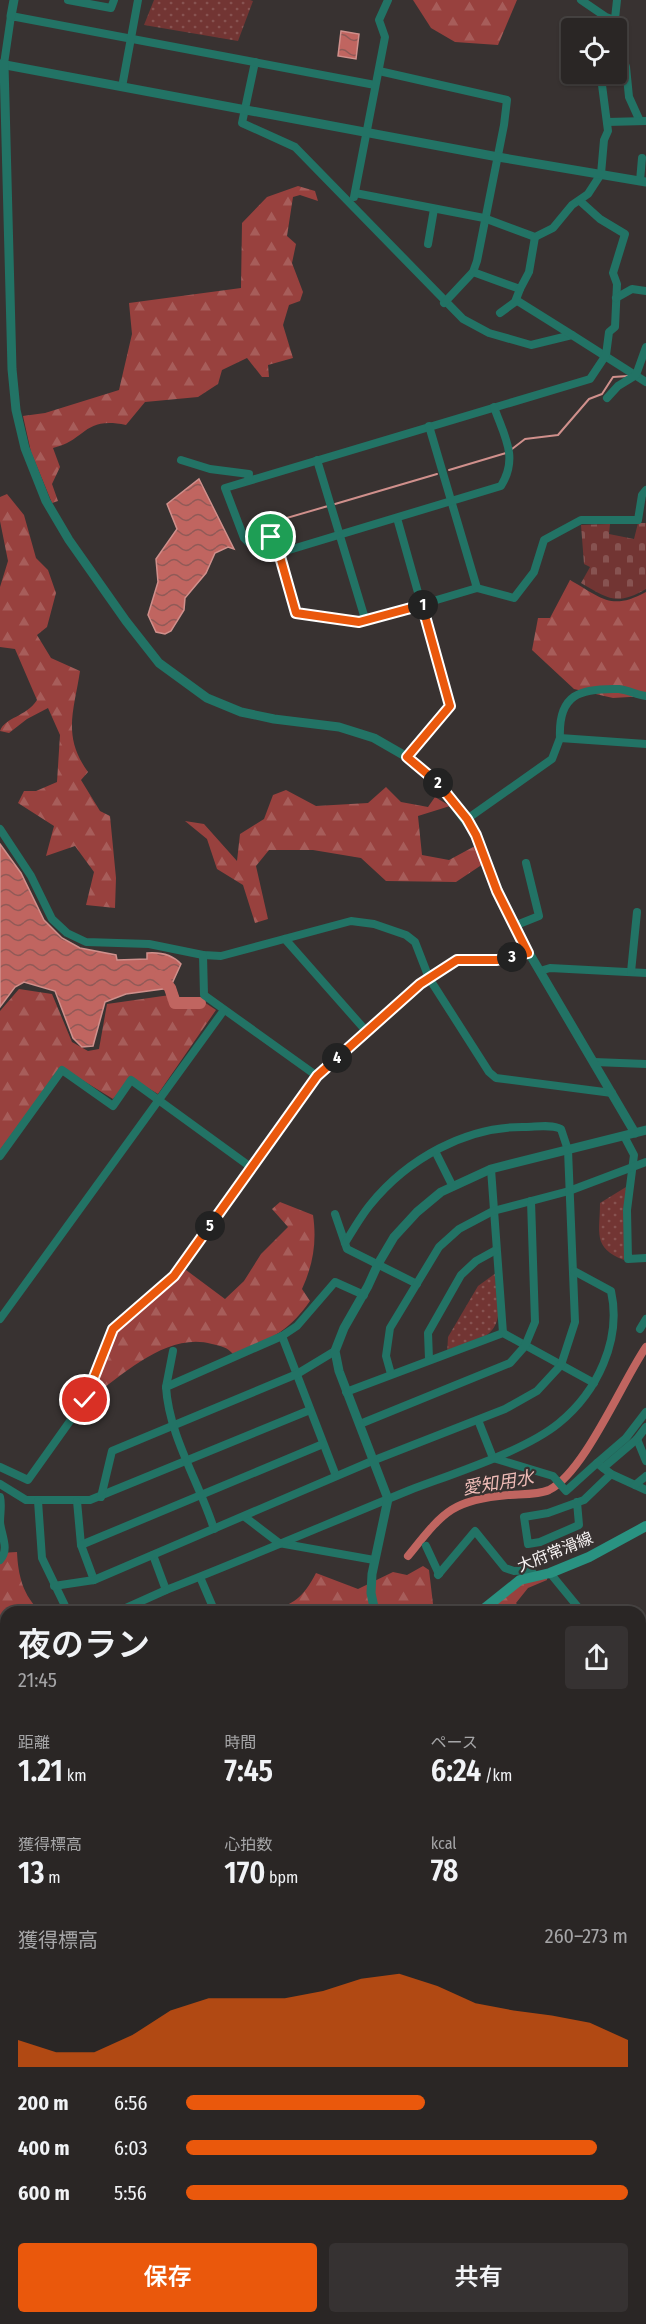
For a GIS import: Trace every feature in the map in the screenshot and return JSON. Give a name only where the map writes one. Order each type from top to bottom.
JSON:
[{"type":"main road","name":"大府常滑線","points":[[488,1606],[520,1580],[550,1573],[589,1557],[646,1526]]},
{"type":"street","points":[[14,0],[2,64],[12,369],[16,410],[35,476],[52,511],[126,621],[159,663],[182,681],[207,698],[241,712],[274,719],[339,727],[374,738],[407,757],[438,783],[467,819],[476,835],[497,891],[528,953],[635,1133]]},
{"type":"street","points":[[68,0],[111,8],[114,0]]},
{"type":"street","points":[[122,87],[138,0]]},
{"type":"street","points":[[353,207],[385,37],[379,20],[388,0]]},
{"type":"street","points":[[581,0],[606,18]]},
{"type":"street","points":[[615,18],[617,0]]},
{"type":"street","points":[[11,16],[375,85]]},
{"type":"street","points":[[255,62],[243,123],[295,147],[444,303],[463,319],[489,333],[531,345],[572,335]]},
{"type":"street","points":[[2,64],[366,133],[643,181],[642,158]]},
{"type":"street","points":[[379,71],[507,99],[477,261],[473,272],[444,303]]},
{"type":"street","points":[[607,122],[642,120],[628,97],[627,82]]},
{"type":"street","points":[[355,194],[484,218],[535,237],[553,228],[572,206],[580,201],[601,174],[604,140],[608,130],[603,84]]},
{"type":"street","points":[[580,201],[600,219],[625,234],[613,273],[616,298],[615,327],[609,332],[606,355],[590,379],[225,488],[244,538],[248,542],[271,537],[279,553],[296,613],[366,621],[477,588],[514,598],[534,572],[544,540],[581,520],[638,520],[642,495],[646,490]]},
{"type":"street","points":[[428,243],[434,208]]},
{"type":"street","points":[[500,313],[516,300],[529,272],[535,237]]},
{"type":"street","points":[[473,272],[520,289]]},
{"type":"street","points":[[616,298],[632,289],[646,291]]},
{"type":"street","points":[[516,300],[646,382]]},
{"type":"street","points":[[607,398],[618,386],[636,375],[646,347]]},
{"type":"street","points":[[279,553],[501,486],[510,472],[512,458],[495,407]]},
{"type":"street","points":[[429,426],[477,588]]},
{"type":"street","points":[[181,460],[210,469],[249,474],[248,480]]},
{"type":"street","points":[[317,460],[366,621]]},
{"type":"street","points":[[397,518],[450,706],[407,757]]},
{"type":"street","points":[[467,819],[552,759],[560,738],[563,709],[575,694],[584,690],[621,689],[646,696]]},
{"type":"street","points":[[560,738],[646,744]]},
{"type":"street","points":[[0,829],[23,862],[52,919],[67,933],[86,942],[149,944],[203,955],[221,956],[341,922],[374,924],[394,930],[415,942],[429,978],[489,1072],[496,1078],[612,1093]]},
{"type":"street","points":[[514,926],[539,916],[526,863]]},
{"type":"street","points":[[631,972],[637,912]]},
{"type":"street","points":[[637,921],[646,921]]},
{"type":"street","points":[[285,939],[367,1032]]},
{"type":"street","points":[[0,1467],[28,1480],[85,1400],[113,1329],[174,1276],[317,1076],[429,978],[457,960],[497,960],[528,953]]},
{"type":"street","points":[[203,955],[204,995],[317,1076]]},
{"type":"street","points":[[540,971],[550,968],[646,973]]},
{"type":"street","points":[[0,1319],[224,1010]]},
{"type":"street","points":[[594,1062],[646,1064]]},
{"type":"street","points":[[0,1156],[62,1070],[113,1106],[131,1080],[252,1168]]},
{"type":"street","points":[[54,1586],[94,1580],[372,1461],[478,1420],[530,1395],[561,1365],[575,1322],[568,1150],[561,1129],[557,1127],[508,1127],[470,1134],[435,1151],[390,1182],[369,1206],[345,1243]]},
{"type":"street","points":[[374,1606],[371,1584],[374,1560],[388,1499],[346,1392],[335,1351],[344,1328],[378,1264],[394,1237],[417,1212],[453,1185],[491,1169],[646,1130]]},
{"type":"street","points":[[624,1136],[634,1155],[627,1210],[628,1259],[646,1258]]},
{"type":"street","points":[[435,1151],[453,1185]]},
{"type":"street","points":[[391,1374],[386,1356],[390,1328],[439,1247],[459,1229],[493,1211],[570,1191],[646,1162]]},
{"type":"street","points":[[491,1169],[503,1333]]},
{"type":"street","points":[[360,1424],[510,1363],[525,1346],[535,1322],[531,1201]]},
{"type":"street","points":[[334,1214],[347,1249],[417,1284]]},
{"type":"street","points":[[429,1359],[428,1333],[461,1275],[476,1261],[496,1250]]},
{"type":"street","points":[[130,1606],[279,1543],[493,1458],[559,1424],[594,1383],[602,1370],[612,1334],[613,1299],[611,1291],[574,1271]]},
{"type":"street","points":[[166,1387],[282,1336],[297,1326],[335,1282],[364,1294]]},
{"type":"street","points":[[640,1329],[646,1319]]},
{"type":"street","points":[[503,1333],[594,1383]]},
{"type":"street","points":[[346,1392],[503,1333]]},
{"type":"street","points":[[282,1336],[336,1476]]},
{"type":"street","points":[[173,1351],[166,1387],[167,1407],[214,1529]]},
{"type":"street","points":[[101,1497],[112,1451],[297,1374],[335,1351]]},
{"type":"street","points":[[0,1484],[19,1498],[38,1501],[77,1501],[101,1497],[310,1410]]},
{"type":"street","points":[[600,1465],[626,1438],[646,1412]]},
{"type":"street","points":[[478,1420],[493,1458]]},
{"type":"street","points":[[493,1458],[553,1476],[568,1490],[637,1439],[646,1426]]},
{"type":"street","points":[[637,1439],[646,1461]]},
{"type":"street","points":[[81,1545],[322,1444]]},
{"type":"street","points":[[600,1465],[611,1474],[646,1490]]},
{"type":"street","points":[[578,1502],[579,1525],[540,1542],[528,1544],[524,1517],[548,1513],[578,1502],[611,1474]]},
{"type":"street","points":[[635,1485],[646,1476]]},
{"type":"street","points":[[0,1497],[0,1525],[5,1542],[4,1554],[0,1560]]},
{"type":"street","points":[[38,1501],[42,1558],[65,1606]]},
{"type":"street","points":[[77,1501],[81,1545],[94,1580]]},
{"type":"street","points":[[245,1517],[279,1543],[374,1560]]},
{"type":"street","points":[[426,1546],[439,1575],[475,1531],[505,1568],[514,1571],[531,1570],[534,1575]]},
{"type":"street","points":[[153,1555],[166,1590]]},
{"type":"street","points":[[550,1573],[577,1606]]},
{"type":"street","points":[[200,1577],[210,1606]]},
{"type":"green space","points":[[154,0],[253,1],[238,41],[144,25]]},
{"type":"green space","points":[[413,0],[517,0],[498,45],[455,42],[431,28]]},
{"type":"green space","points":[[298,186],[315,191],[318,201],[300,195],[293,197],[287,236],[296,244],[292,263],[303,292],[300,301],[289,305],[283,325],[293,358],[268,365],[269,377],[262,377],[247,358],[222,370],[218,384],[198,397],[145,402],[126,425],[112,423],[93,426],[73,440],[53,448],[60,467],[52,484],[58,501],[52,503],[31,452],[23,416],[45,413],[119,390],[132,334],[129,303],[241,288],[242,223],[267,197]]},
{"type":"green space","points":[[7,494],[24,515],[36,558],[48,570],[56,593],[47,627],[37,635],[51,658],[80,671],[73,711],[72,735],[80,759],[88,772],[81,780],[100,811],[110,816],[116,878],[115,908],[86,905],[94,872],[75,846],[46,856],[54,826],[18,803],[24,791],[36,791],[57,782],[60,735],[48,708],[27,719],[9,733],[0,731],[6,723],[27,710],[37,700],[15,649],[0,647],[0,587],[8,561],[0,521],[0,497]]},
{"type":"green space","points":[[638,523],[646,523],[646,589],[620,599],[606,596],[581,583],[590,567],[584,564],[581,525],[610,524],[609,534],[634,539]]},
{"type":"green space","points":[[570,580],[607,600],[624,601],[646,592],[646,696],[613,698],[574,689],[532,650],[538,618],[550,618]]},
{"type":"green space","points":[[386,787],[401,802],[428,807],[435,797],[450,806],[418,816],[422,855],[449,860],[475,846],[483,864],[456,882],[386,881],[361,858],[313,850],[269,850],[256,866],[268,919],[255,923],[243,885],[217,869],[207,839],[185,821],[204,824],[237,861],[240,834],[264,819],[273,795],[286,790],[316,806],[368,803]]},
{"type":"green space","points":[[19,989],[52,994],[72,1042],[88,1051],[99,1049],[107,1004],[177,994],[178,1007],[200,1007],[204,1002],[216,1010],[158,1094],[131,1078],[113,1099],[61,1067],[0,1150],[0,1011]]},
{"type":"green space","points":[[626,1187],[624,1260],[607,1250],[602,1244],[599,1222],[600,1203]]},
{"type":"green space","points":[[280,1202],[313,1215],[315,1235],[313,1253],[302,1289],[310,1301],[293,1322],[276,1335],[233,1354],[221,1346],[196,1342],[163,1349],[133,1367],[92,1397],[115,1332],[186,1270],[225,1299],[244,1281],[261,1254],[288,1227],[272,1209]]},
{"type":"green space","points":[[500,1270],[499,1306],[495,1326],[480,1340],[447,1355],[448,1337],[478,1286]]},
{"type":"green space","points":[[17,1552],[23,1585],[35,1606],[0,1606],[0,1553]]},
{"type":"green space","points":[[423,1566],[429,1570],[433,1604],[440,1606],[285,1606],[307,1589],[316,1573],[358,1589],[393,1572],[407,1575]]},
{"type":"green space","points":[[547,1577],[547,1580],[528,1588],[516,1603],[519,1606],[492,1606],[522,1581]]},
{"type":"water","points":[[341,31],[359,34],[356,59],[338,56]]},
{"type":"water","points":[[199,479],[234,549],[228,547],[215,553],[206,573],[185,598],[184,610],[171,631],[165,634],[156,632],[148,615],[158,582],[156,559],[177,529],[167,504]]},
{"type":"water","points":[[0,844],[21,873],[44,920],[62,938],[80,948],[116,955],[117,960],[147,959],[147,953],[161,953],[170,956],[181,964],[170,988],[126,994],[105,1002],[93,1046],[82,1047],[73,1038],[55,991],[24,982],[15,987],[0,1007]]},
{"type":"waterway","points":[[512,449],[525,439],[558,435],[589,399],[602,394],[613,377],[628,376]]},
{"type":"waterway","points":[[449,470],[506,453]]},
{"type":"waterway","points":[[335,504],[437,474]]},
{"type":"waterway","points":[[249,529],[328,506]]},
{"type":"waterway","points":[[160,976],[170,988],[175,1003],[200,1003]]},
{"type":"waterway","name":"愛知用水","points":[[408,1556],[440,1519],[460,1505],[488,1497],[545,1492],[562,1480],[589,1447],[646,1347]]},
{"type":"route","points":[[85,1400],[111,1331],[174,1276],[317,1076],[420,984],[457,960],[497,960],[528,953],[497,891],[476,835],[467,819],[438,783],[407,757],[450,706],[424,608],[422,605],[359,622],[296,613],[279,553],[271,537]]}]
